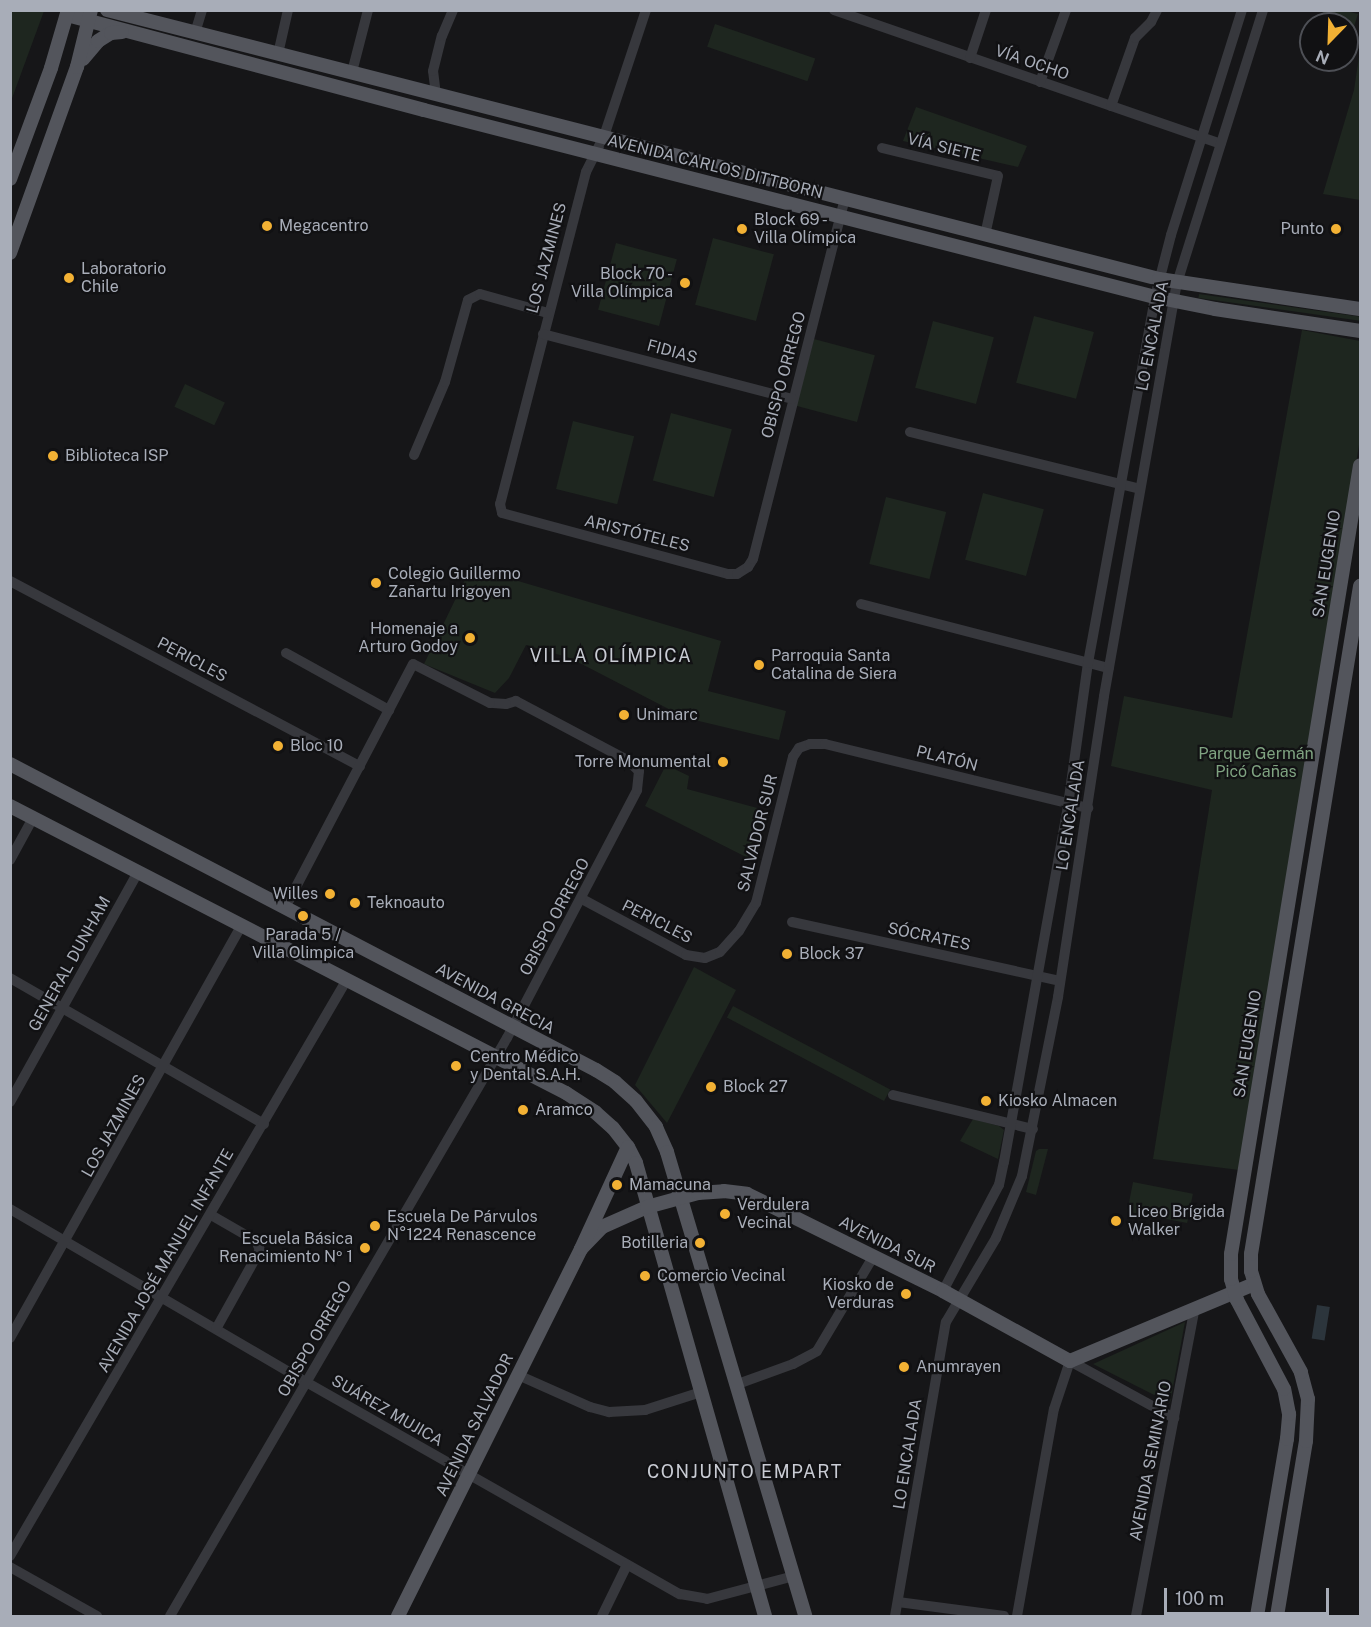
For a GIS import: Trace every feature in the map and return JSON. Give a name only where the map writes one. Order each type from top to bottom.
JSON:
[{"type":"main road","name":"AVENIDA CARLOS DITTBORN","points":[[107,10],[1159,279],[1360,309]]},
{"type":"main road","name":"AVENIDA CARLOS DITTBORN","points":[[67,13],[90,16],[130,33],[1155,297],[1360,331]]},
{"type":"main road","points":[[10,179],[67,13]]},
{"type":"main road","points":[[10,253],[77,67],[90,16]]},
{"type":"main road","points":[[77,67],[98,40],[111,33],[130,33]]},
{"type":"main road","points":[[27,134],[51,142]]},
{"type":"main road","name":"SAN EUGENIO","points":[[1257,1617],[1288,1429],[1286,1397],[1235,1293],[1230,1263],[1360,465]]},
{"type":"main road","points":[[1277,1617],[1308,1426],[1307,1390],[1301,1372],[1265,1311],[1254,1284],[1251,1254],[1360,586]]},
{"type":"main road","name":"AVENIDA GRECIA","points":[[10,764],[606,1076],[636,1101],[660,1135],[805,1617]]},
{"type":"main road","points":[[1305,800],[1315,806],[1325,802]]},
{"type":"main road","points":[[10,806],[586,1105],[613,1128],[628,1147],[636,1163],[765,1617]]},
{"type":"main road","points":[[1300,832],[1311,827],[1320,835]]},
{"type":"main road","name":"AVENIDA SALVADOR","points":[[398,1617],[581,1249],[628,1147]]},
{"type":"main road","name":"AVENIDA SUR","points":[[679,1198],[724,1191],[760,1198],[943,1291],[1070,1361]]},
{"type":"main road","name":"AVENIDA SALVADOR","points":[[581,1249],[602,1227],[647,1207],[679,1198]]},
{"type":"main road","points":[[1238,1206],[1242,1216],[1251,1220],[1256,1218]]},
{"type":"main road","points":[[1070,1361],[1254,1284]]},
{"type":"main road","points":[[1276,1505],[1295,1510]]},
{"type":"street","points":[[195,33],[202,10]]},
{"type":"street","points":[[278,54],[288,10]]},
{"type":"street","points":[[352,72],[368,10]]},
{"type":"street","points":[[435,95],[433,71],[442,36],[453,10]]},
{"type":"street","name":"LOS JAZMINES","points":[[507,516],[501,511],[500,504],[586,172],[604,136],[646,10]]},
{"type":"street","name":"VÍA OCHO","points":[[834,10],[1220,144]]},
{"type":"street","points":[[970,58],[986,10]]},
{"type":"street","points":[[1040,82],[1066,10]]},
{"type":"street","points":[[1111,106],[1135,38],[1151,22],[1157,10]]},
{"type":"street","name":"LO ENCALADA","points":[[943,1291],[999,1185],[1068,805],[1088,663],[1155,297],[1171,235],[1242,10]]},
{"type":"street","name":"LO ENCALADA","points":[[895,1617],[946,1322],[1010,1210],[1022,1176],[1033,1129],[1060,981],[1108,668],[1177,283],[1263,10]]},
{"type":"street","name":"VÍA SIETE","points":[[882,148],[998,176],[985,235]]},
{"type":"street","name":"OBISPO ORREGO","points":[[753,560],[845,199]]},
{"type":"street","points":[[1171,235],[1189,241]]},
{"type":"street","points":[[414,455],[445,382],[468,300],[480,294],[548,313]]},
{"type":"street","name":"FIDIAS","points":[[543,334],[793,399]]},
{"type":"street","points":[[1147,342],[1166,346]]},
{"type":"street","points":[[910,432],[1140,489]]},
{"type":"street","name":"ARISTÓTELES","points":[[507,516],[732,574],[745,571],[753,560]]},
{"type":"street","name":"PERICLES","points":[[10,581],[360,766]]},
{"type":"street","points":[[861,604],[1108,668]]},
{"type":"street","points":[[285,908],[390,710],[286,652]]},
{"type":"street","name":"OBISPO ORREGO","points":[[170,1617],[496,1058],[638,790],[640,775],[634,764],[516,701],[506,704],[490,703],[413,664],[390,710]]},
{"type":"street","name":"PLATÓN","points":[[799,748],[810,744],[825,744],[1068,805],[1088,808]]},
{"type":"street","name":"SALVADOR SUR","points":[[720,952],[746,921],[758,898],[793,757],[799,748]]},
{"type":"street","points":[[10,860],[33,818]]},
{"type":"street","name":"GENERAL DUNHAM","points":[[10,1102],[138,872]]},
{"type":"street","name":"PERICLES","points":[[582,899],[686,955],[705,958],[720,952]]},
{"type":"street","name":"SÓCRATES","points":[[792,922],[1060,981]]},
{"type":"street","name":"LOS JAZMINES","points":[[10,1338],[67,1242],[242,927]]},
{"type":"street","points":[[10,978],[264,1124]]},
{"type":"street","name":"AVENIDA JOSÉ MANUEL INFANTE","points":[[10,1556],[346,981]]},
{"type":"street","points":[[893,1095],[1033,1129]]},
{"type":"street","name":"SUÁREZ MUJICA","points":[[10,1209],[307,1383],[680,1594],[696,1599],[712,1598],[794,1576]]},
{"type":"street","points":[[211,1215],[256,1241],[260,1250],[216,1329]]},
{"type":"street","points":[[735,1385],[793,1365],[817,1350],[873,1257]]},
{"type":"street","name":"AVENIDA SEMINARIO","points":[[1137,1617],[1194,1311]]},
{"type":"street","points":[[1017,1617],[1054,1409],[1070,1361]]},
{"type":"street","name":"AVENIDA SUR","points":[[1070,1361],[1174,1418]]},
{"type":"street","points":[[518,1375],[590,1407],[609,1412],[645,1410],[701,1392]]},
{"type":"street","points":[[602,1617],[627,1565]]},
{"type":"street","points":[[10,1567],[97,1617]]},
{"type":"street","points":[[898,1602],[1004,1617]]},
{"type":"green space","points":[[1324,10],[1350,12],[1323,12]]},
{"type":"green space","points":[[10,11],[44,11],[11,101]]},
{"type":"green space","points":[[715,24],[815,59],[807,81],[707,47]]},
{"type":"green space","points":[[1360,50],[1360,200],[1323,194],[1354,90],[1357,72],[1359,72]]},
{"type":"green space","points":[[916,107],[1027,146],[1018,167],[903,141]]},
{"type":"green space","points":[[713,238],[774,254],[756,321],[695,305]]},
{"type":"green space","points":[[616,243],[677,259],[659,326],[598,310]]},
{"type":"green space","points":[[1199,294],[1360,317],[1360,321],[1198,298]]},
{"type":"green space","points":[[1034,316],[1094,332],[1076,399],[1016,383]]},
{"type":"green space","points":[[933,321],[994,337],[976,404],[915,388]]},
{"type":"green space","name":"Parque Germán Picó Cañas","points":[[1302,330],[1360,341],[1360,439],[1239,1170],[1153,1159],[1212,790],[1111,766],[1124,696],[1232,718]]},
{"type":"green space","points":[[814,339],[875,355],[857,422],[796,406]]},
{"type":"green space","points":[[185,384],[225,403],[214,425],[174,407]]},
{"type":"green space","points":[[671,413],[732,429],[714,497],[653,481]]},
{"type":"green space","points":[[573,421],[634,436],[617,504],[556,489]]},
{"type":"green space","points":[[983,493],[1044,509],[1026,576],[965,560]]},
{"type":"green space","points":[[886,497],[946,512],[929,579],[869,564]]},
{"type":"green space","points":[[471,567],[721,641],[708,691],[786,711],[779,740],[686,718],[570,658],[526,645],[509,678],[495,693],[424,664]]},
{"type":"green space","points":[[666,765],[689,776],[687,789],[761,809],[748,858],[645,806]]},
{"type":"green space","points":[[694,967],[736,990],[667,1123],[635,1085]]},
{"type":"green space","points":[[733,1006],[890,1090],[884,1101],[727,1017]]},
{"type":"green space","points":[[973,1119],[999,1126],[1004,1130],[998,1159],[960,1141]]},
{"type":"green space","points":[[1048,1149],[1036,1195],[1026,1192],[1036,1151]]},
{"type":"green space","points":[[1133,1182],[1193,1194],[1187,1223],[1127,1211]]},
{"type":"green space","points":[[1185,1322],[1170,1403],[1093,1364]]},
{"type":"shaded area","points":[[1317,1305],[1330,1307],[1325,1341],[1312,1339]]},
{"type":"place","name":"Megacentro","points":[[267,226]]},
{"type":"place","name":"Block 69 - Villa Olímpica","points":[[742,229]]},
{"type":"place","name":"Punto","points":[[1336,229]]},
{"type":"place","name":"Laboratorio Chile","points":[[69,278]]},
{"type":"place","name":"Block 70 - Villa Olímpica","points":[[685,283]]},
{"type":"place","name":"Biblioteca ISP","points":[[53,456]]},
{"type":"place","name":"Colegio Guillermo Zañartu Irigoyen","points":[[376,583]]},
{"type":"place","name":"Homenaje a Arturo Godoy","points":[[470,638]]},
{"type":"place","name":"Parroquia Santa Catalina de Siera","points":[[759,665]]},
{"type":"place","name":"Unimarc","points":[[624,715]]},
{"type":"place","name":"Bloc 10","points":[[278,746]]},
{"type":"place","name":"Torre Monumental","points":[[723,762]]},
{"type":"place","name":"Willes","points":[[330,894]]},
{"type":"place","name":"Teknoauto","points":[[355,903]]},
{"type":"place","name":"Parada 5 / Villa Olimpica","points":[[303,916]]},
{"type":"place","name":"Block 37","points":[[787,954]]},
{"type":"place","name":"Centro Médico y Dental S.A.H.","points":[[456,1066]]},
{"type":"place","name":"Block 27","points":[[711,1087]]},
{"type":"place","name":"Kiosko Almacen","points":[[986,1101]]},
{"type":"place","name":"Aramco","points":[[523,1110]]},
{"type":"place","name":"Mamacuna","points":[[617,1185]]},
{"type":"place","name":"Verdulera Vecinal","points":[[725,1214]]},
{"type":"place","name":"Liceo Brígida Walker","points":[[1116,1221]]},
{"type":"place","name":"Escuela De Párvulos N°1224 Renascence","points":[[375,1226]]},
{"type":"place","name":"Botilleria","points":[[700,1243]]},
{"type":"place","name":"Escuela Básica Renacimiento Nº 1","points":[[365,1248]]},
{"type":"place","name":"Comercio Vecinal","points":[[645,1276]]},
{"type":"place","name":"Kiosko de Verduras","points":[[906,1294]]},
{"type":"place","name":"Anumrayen","points":[[904,1367]]},
{"type":"district","name":"VILLA OLÍMPICA","points":[[611,656]]},
{"type":"district","name":"CONJUNTO EMPART","points":[[745,1472]]}]
